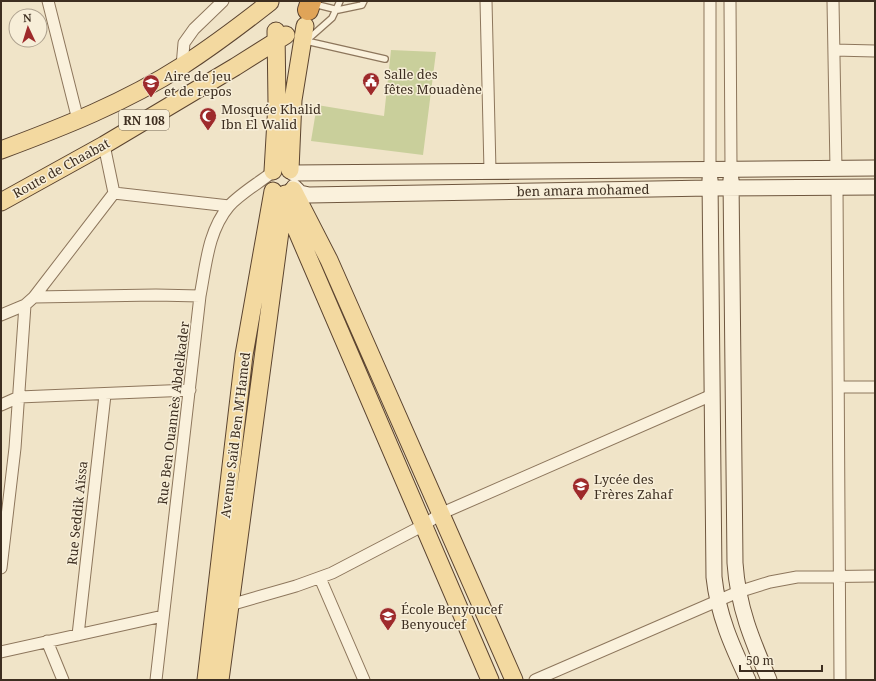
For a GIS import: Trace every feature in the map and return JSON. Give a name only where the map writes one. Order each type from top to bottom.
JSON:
[{"type":"main road","name":"RN 108","points":[[1,150],[78,120],[132,94],[182,66],[271,1]]},
{"type":"main road","points":[[271,1],[267,12],[267,17],[271,27],[279,35]]},
{"type":"main road","name":"Route de Chaabat","points":[[1,202],[104,145],[235,67],[279,35],[296,33],[306,18]]},
{"type":"main road","name":"Avenue Saïd Ben M'Hamed","points":[[220,680],[281,224],[293,100],[306,18]]},
{"type":"main road","name":"Avenue Saïd Ben M'Hamed","points":[[206,680],[244,355],[284,183],[277,117],[279,35]]},
{"type":"main road","points":[[235,67],[261,65],[277,71]]},
{"type":"main road","points":[[284,183],[329,260],[514,680]]},
{"type":"main road","points":[[284,183],[296,230],[490,680]]},
{"type":"main road","points":[[344,340],[360,333]]},
{"type":"street","points":[[48,1],[78,120]]},
{"type":"street","points":[[182,66],[184,43],[194,28],[223,1]]},
{"type":"street","points":[[486,1],[490,171]]},
{"type":"street","points":[[710,1],[713,563],[717,601],[727,636],[748,680]]},
{"type":"street","points":[[730,1],[735,563],[738,592],[748,632],[770,680]]},
{"type":"street","points":[[833,1],[836,169]]},
{"type":"street","points":[[834,50],[875,51]]},
{"type":"street","points":[[1,314],[25,305],[34,297],[114,193],[104,145]]},
{"type":"street","name":"ben amara mohamed","points":[[284,183],[490,171],[710,168],[875,168]]},
{"type":"street","name":"ben amara mohamed","points":[[284,183],[300,193],[309,195],[710,188],[875,187]]},
{"type":"street","name":"Rue Ben Ouannès Abdelkader","points":[[156,680],[200,296],[210,243],[216,227],[229,206],[284,183]]},
{"type":"street","points":[[837,187],[840,680]]},
{"type":"street","points":[[114,193],[229,206]]},
{"type":"street","points":[[34,297],[156,294],[200,296]]},
{"type":"street","points":[[1,568],[19,397],[25,305]]},
{"type":"street","points":[[839,387],[875,387]]},
{"type":"street","points":[[1,405],[19,397],[105,395],[190,390]]},
{"type":"street","name":"Rue Seddik Aïssa","points":[[78,635],[105,395]]},
{"type":"street","points":[[230,605],[320,578],[424,525],[440,514],[712,395]]},
{"type":"street","points":[[535,680],[738,592],[770,582],[790,578],[875,576]]},
{"type":"street","points":[[320,578],[364,680]]},
{"type":"street","points":[[1,652],[163,616]]},
{"type":"street","points":[[47,641],[63,680]]},
{"type":"lane","points":[[306,18],[332,18],[338,10],[340,1]]},
{"type":"lane","points":[[306,18],[362,5],[364,1]]},
{"type":"lane","points":[[306,18],[386,58]]},
{"type":"green space","points":[[391,50],[436,52],[423,155],[311,141],[317,105],[384,116]]},
{"type":"place","name":"Salle des fêtes Mouadène","points":[[371,96]]},
{"type":"place","name":"Aire de jeu et de repos","points":[[151,98]]},
{"type":"place","name":"Mosquée Khalid Ibn El Walid","points":[[208,131]]},
{"type":"place","name":"Lycée des Frères Zahaf","points":[[581,501]]},
{"type":"place","name":"École Benyoucef Benyoucef","points":[[388,631]]}]
